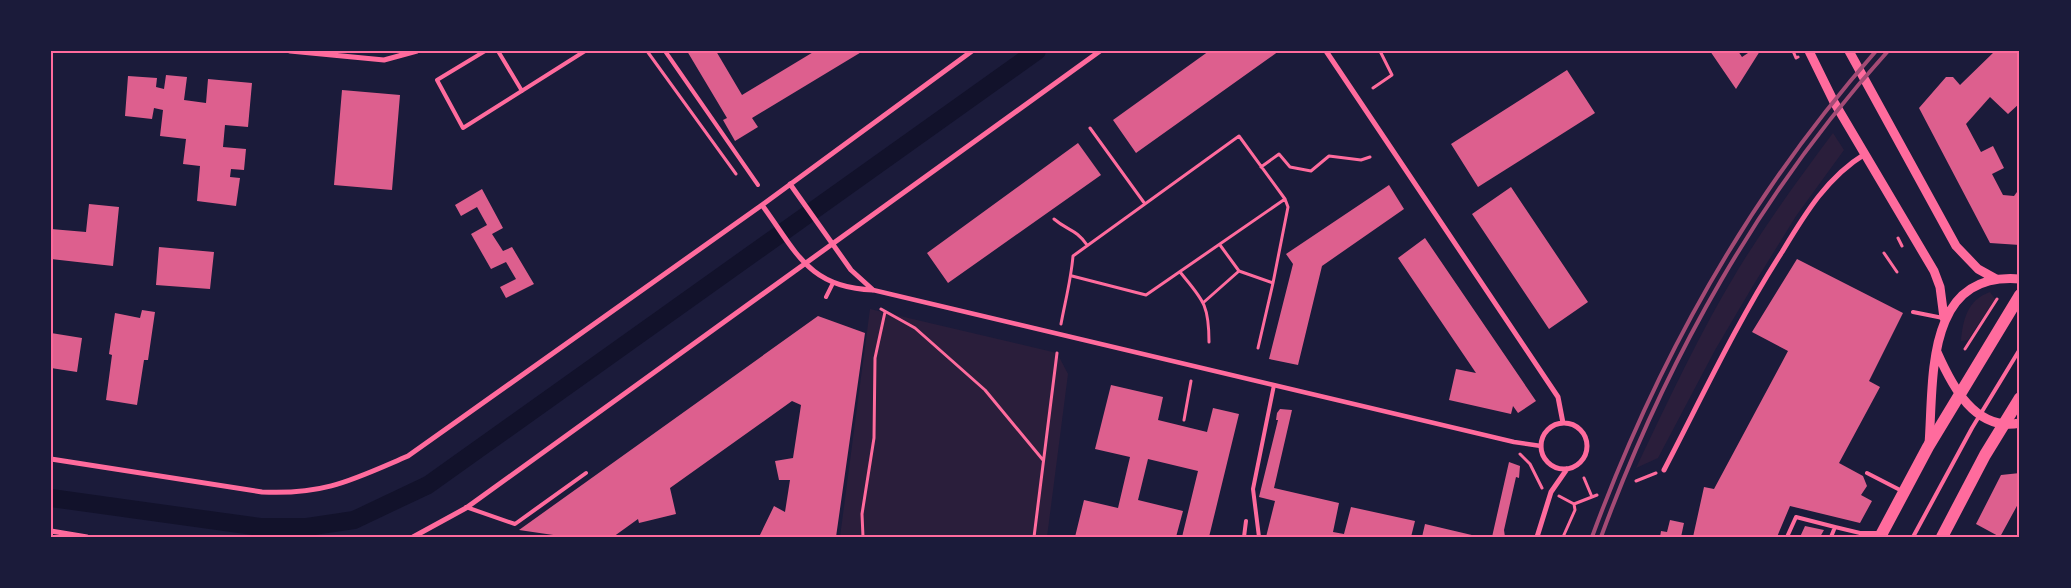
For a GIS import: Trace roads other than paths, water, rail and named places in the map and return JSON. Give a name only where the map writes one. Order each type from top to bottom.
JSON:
[{"type":"main road","points":[[1880,535],[1928,447],[2020,294]]},
{"type":"main road","points":[[1942,537],[2020,398]]},
{"type":"street","points":[[290,51],[342,54],[384,60],[417,51]]},
{"type":"street","points":[[51,459],[262,492],[303,492],[336,486],[357,479],[408,456],[790,184],[972,51]]},
{"type":"street","points":[[413,537],[466,507],[1100,51]]},
{"type":"street","points":[[1326,51],[1558,397],[1563,423]]},
{"type":"street","points":[[1809,51],[1834,102],[1934,271],[1940,287],[1944,318]]},
{"type":"street","points":[[1849,51],[1956,246],[1978,269],[1996,279]]},
{"type":"street","points":[[1664,470],[1758,289],[1808,210],[1833,178],[1866,154]]},
{"type":"street","points":[[790,184],[851,270],[873,290]]},
{"type":"street","points":[[762,204],[805,264],[823,279],[850,289],[873,290],[1527,445],[1541,446]]},
{"type":"street","points":[[1928,447],[1937,352],[1940,329],[1944,318],[1961,296],[1980,284],[1996,279],[2020,279]]},
{"type":"street","points":[[1937,352],[1959,395],[1980,415],[1990,422],[2004,424],[2020,423]]},
{"type":"street","points":[[1563,423],[1571,424],[1580,429],[1588,444],[1587,452],[1582,462],[1567,469],[1558,469],[1549,463],[1542,454],[1541,446],[1546,432],[1554,425],[1563,423]]},
{"type":"street","points":[[1537,537],[1552,492],[1567,469]]},
{"type":"street","points":[[429,529],[431,537]]},
{"type":"street","points":[[51,530],[87,537]]},
{"type":"lane","points":[[485,51],[436,80],[463,128],[585,51]]},
{"type":"lane","points":[[498,51],[522,91]]},
{"type":"lane","points":[[664,51],[758,185]]},
{"type":"lane","points":[[826,297],[833,283]]},
{"type":"lane","points":[[1913,312],[1944,318]]},
{"type":"lane","points":[[1913,537],[1980,415],[2020,349]]},
{"type":"lane","points":[[1260,537],[1253,489],[1274,385]]},
{"type":"lane","points":[[466,507],[515,524],[586,472]]},
{"type":"lane","points":[[1867,472],[1904,492]]},
{"type":"lane","points":[[1787,537],[1796,517],[1860,533],[1880,535]]},
{"type":"lane","points":[[1244,537],[1246,521]]},
{"type":"lane","points":[[1831,537],[1836,527]]},
{"type":"waterway","points":[[51,498],[260,527],[307,527],[354,520],[428,485],[1037,51]]},
{"type":"railway","points":[[1592,537],[1646,406],[1677,343],[1711,281],[1748,221],[1788,162],[1831,105],[1876,51]]},
{"type":"railway","points":[[1601,537],[1655,406],[1721,280],[1799,161],[1842,105],[1888,51]]}]
